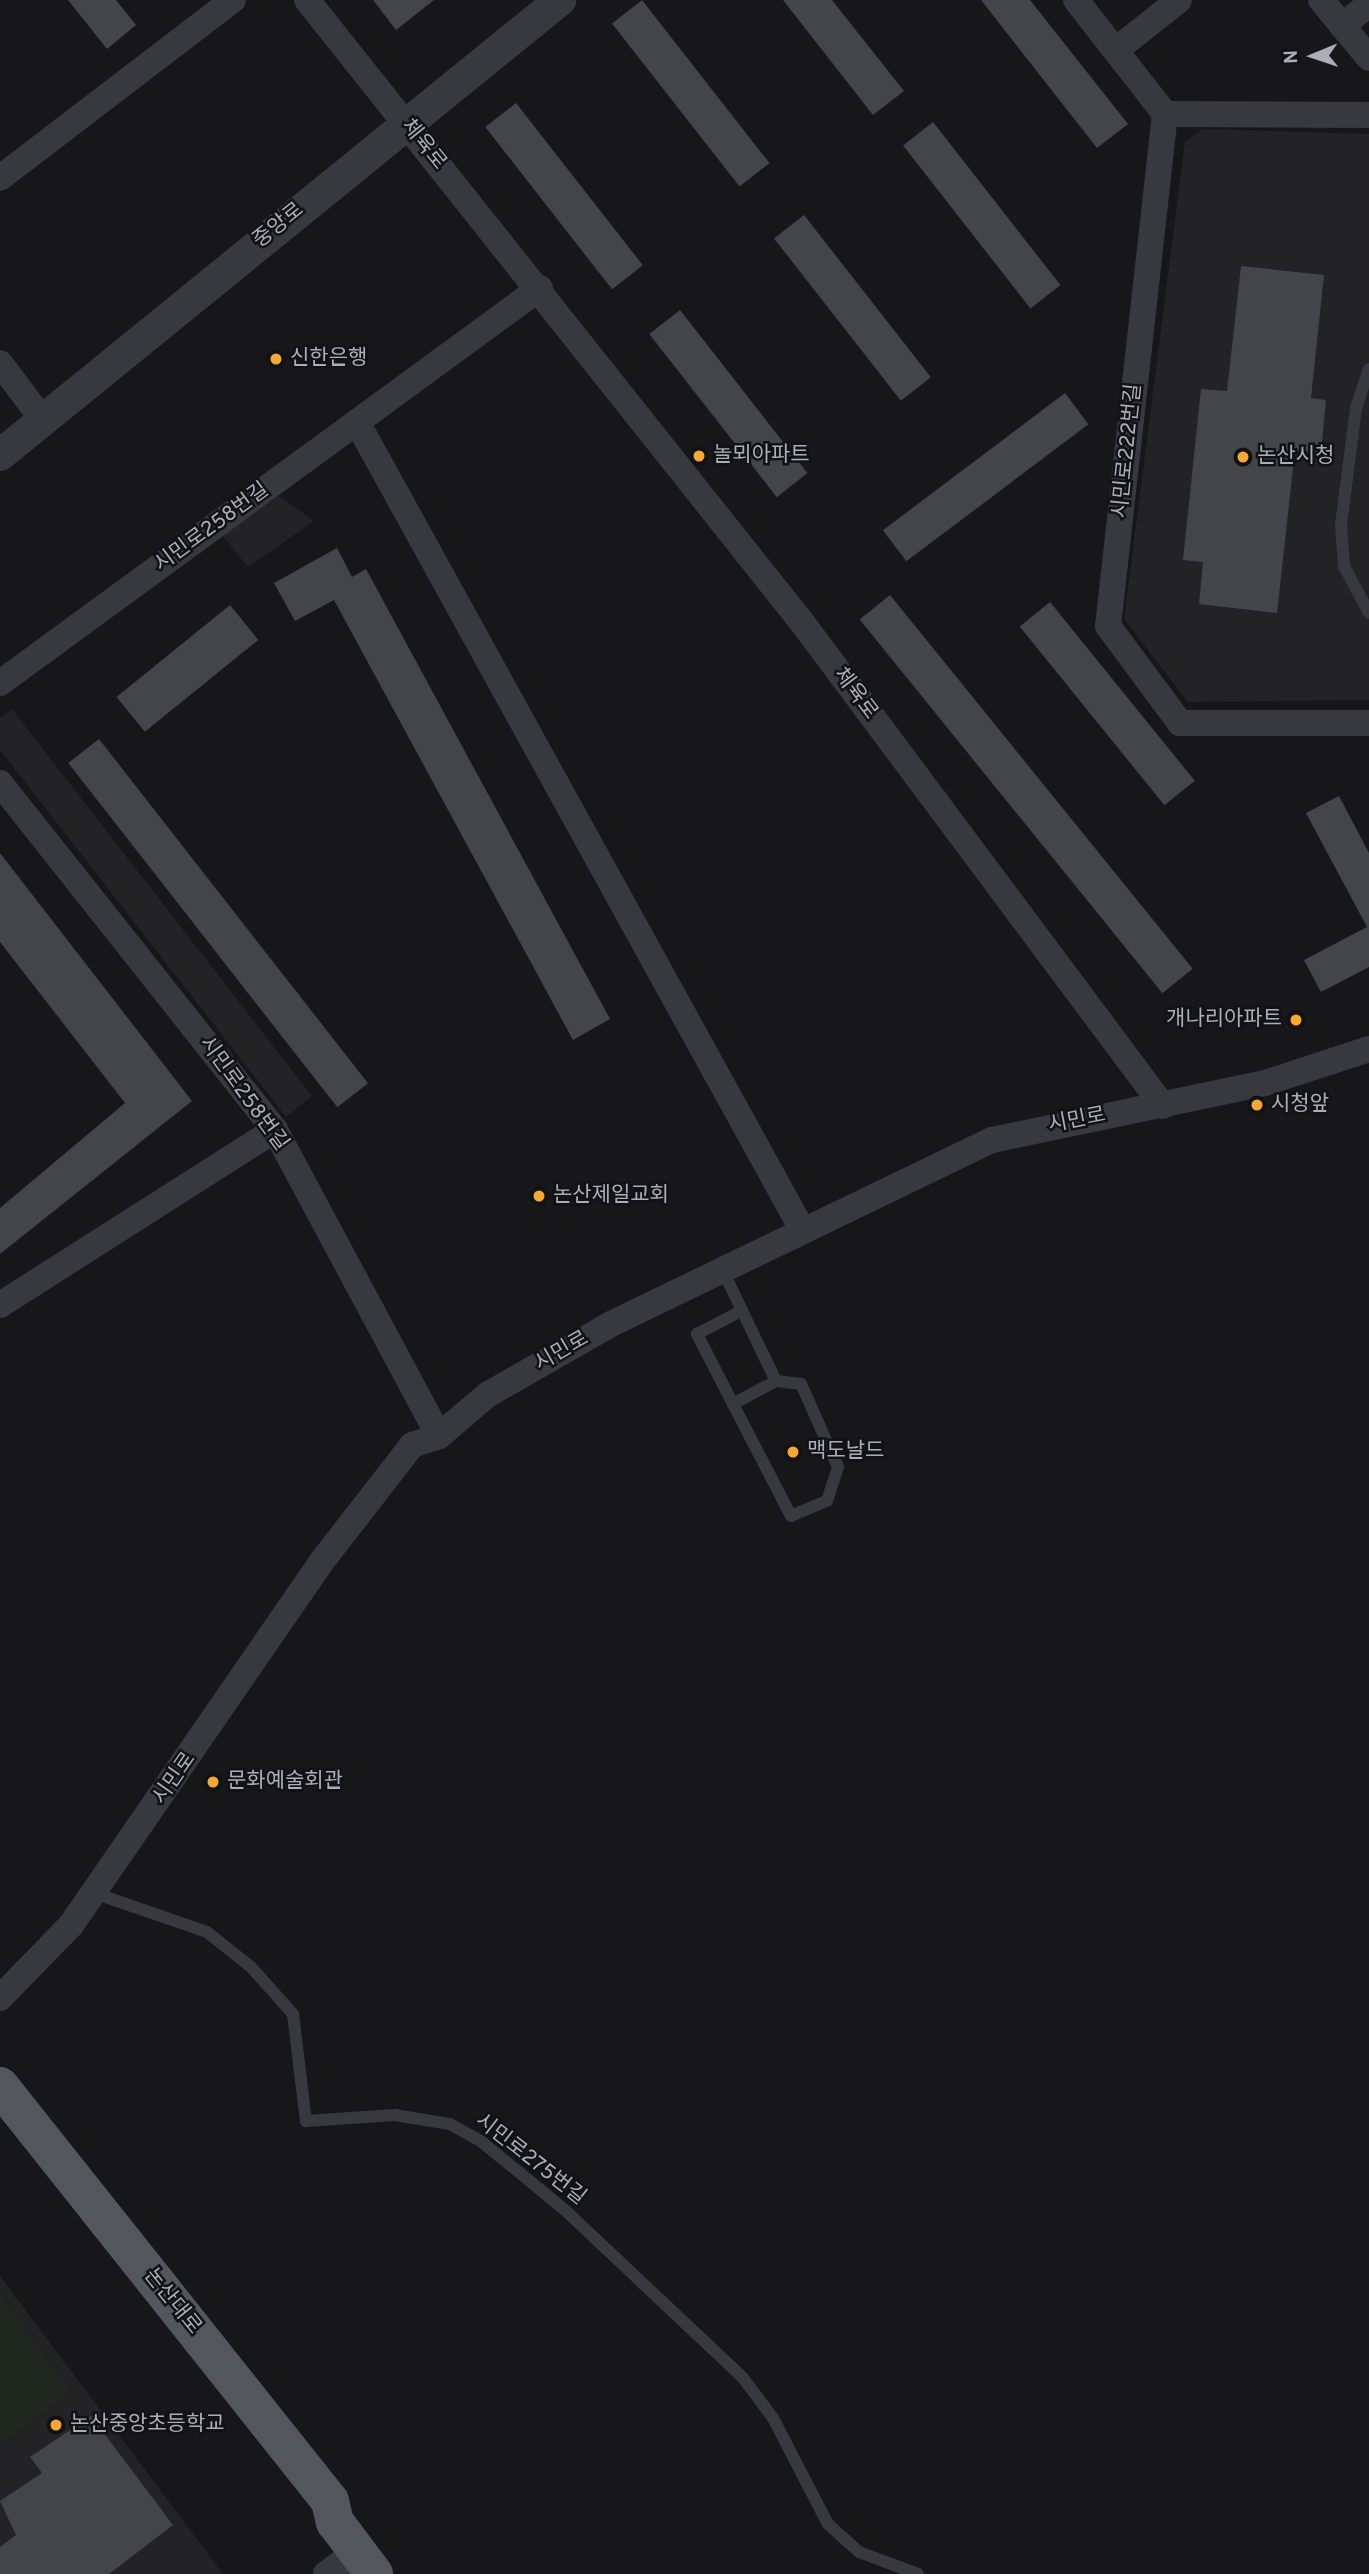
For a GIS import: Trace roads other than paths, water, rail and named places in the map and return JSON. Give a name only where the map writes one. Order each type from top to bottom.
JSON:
[{"type":"main road","name":"논산대로","points":[[0,2087],[330,2501],[356,2549]]},
{"type":"main road","name":"논산대로","points":[[0,2115],[313,2515],[356,2549]]},
{"type":"street","points":[[0,178],[233,0]]},
{"type":"street","name":"체육로","points":[[307,0],[540,288],[801,621],[1163,1106]]},
{"type":"street","name":"중앙로","points":[[0,455],[404,123],[560,0]]},
{"type":"street","points":[[1076,0],[1166,114],[1369,115]]},
{"type":"street","points":[[1116,51],[1179,0]]},
{"type":"street","points":[[1321,0],[1369,58]]},
{"type":"street","points":[[1342,26],[1369,4]]},
{"type":"street","name":"시민로222번길","points":[[1166,114],[1108,626],[1180,723],[1369,723]]},
{"type":"street","points":[[540,288],[357,422],[803,1231]]},
{"type":"street","points":[[0,363],[43,420]]},
{"type":"street","name":"시민로258번길","points":[[0,683],[357,422]]},
{"type":"street","name":"시민로258번길","points":[[0,783],[275,1130],[439,1436]]},
{"type":"street","name":"시민로","points":[[0,1998],[94,1893],[370,1496],[412,1445],[439,1436],[487,1395],[611,1324],[724,1273],[803,1231],[992,1140],[1265,1083],[1369,1049]]},
{"type":"street","points":[[0,1305],[41,1273],[275,1130]]},
{"type":"street","points":[[326,2574],[356,2549]]},
{"type":"lane","points":[[1369,369],[1356,408],[1341,526],[1344,566],[1369,613]]},
{"type":"lane","points":[[724,1273],[739,1312],[776,1381]]},
{"type":"lane","points":[[733,1404],[776,1381],[801,1384],[838,1466],[827,1501],[792,1516],[733,1404],[697,1334],[739,1312]]},
{"type":"lane","name":"시민로275번길","points":[[94,1893],[207,1932],[251,1967],[293,2014],[306,2121],[395,2115],[450,2124],[524,2176],[708,2339],[743,2378],[773,2418],[828,2524],[859,2552],[918,2574]]},
{"type":"place","name":"신한은행","points":[[276,359]]},
{"type":"place","name":"놀뫼아파트","points":[[699,456]]},
{"type":"place","name":"논산시청","points":[[1243,457]]},
{"type":"place","name":"개나리아파트","points":[[1296,1020]]},
{"type":"place","name":"시청앞","points":[[1257,1105]]},
{"type":"place","name":"논산제일교회","points":[[539,1196]]},
{"type":"place","name":"맥도날드","points":[[793,1452]]},
{"type":"place","name":"문화예술회관","points":[[213,1782]]},
{"type":"place","name":"논산중앙초등학교","points":[[56,2425]]}]
